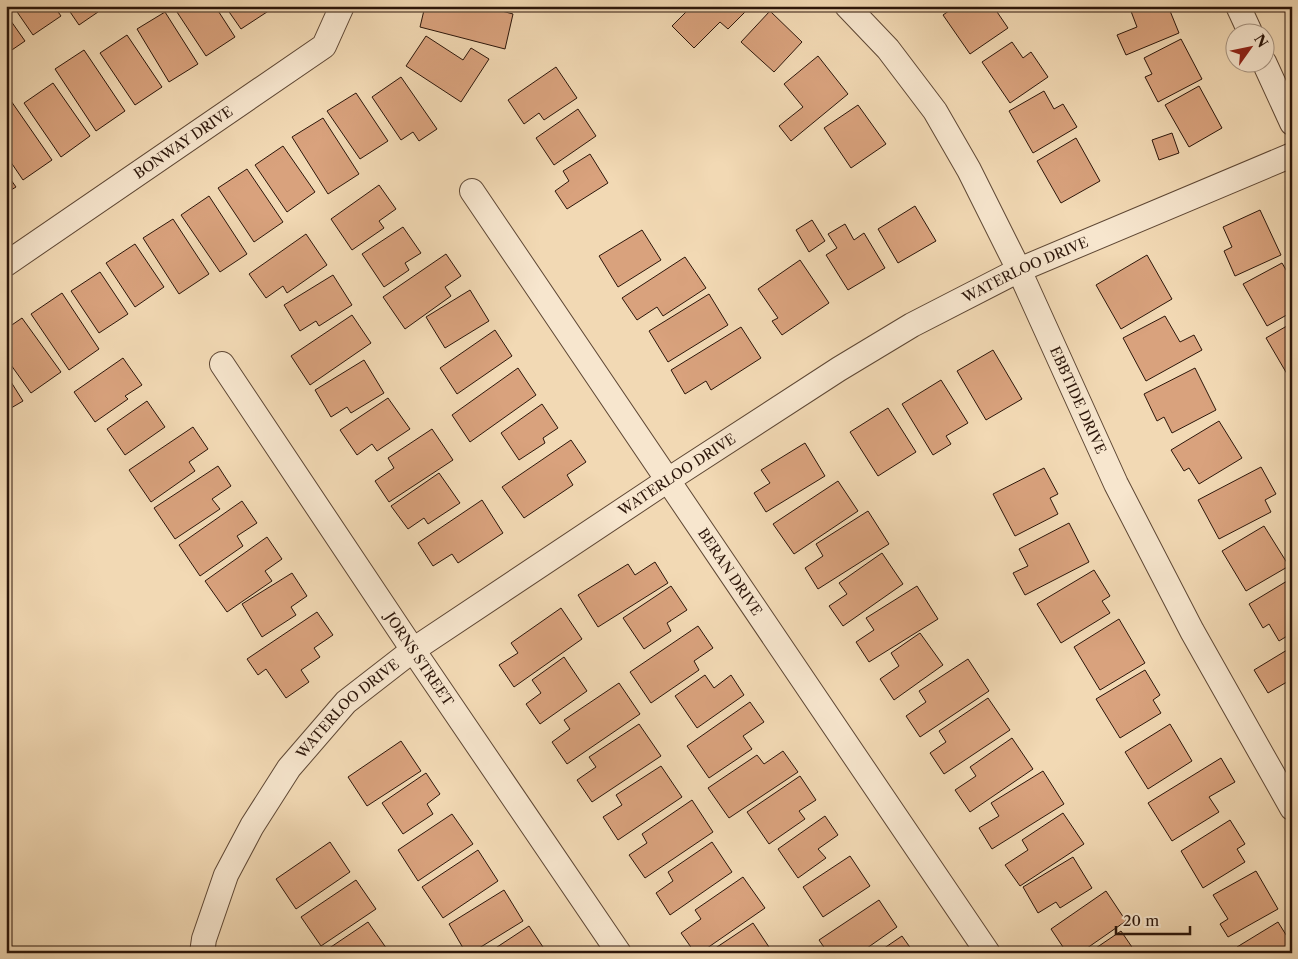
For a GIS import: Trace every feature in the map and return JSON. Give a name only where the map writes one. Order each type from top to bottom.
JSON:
[{"type":"street","name":"BONWAY DRIVE","points":[[6,264],[324,46],[342,6]]},
{"type":"street","name":"EBBTIDE DRIVE","points":[[847,6],[888,49],[935,111],[969,170],[1019,270],[1116,484],[1192,631],[1292,808]]},
{"type":"street","points":[[1238,6],[1245,22]]},
{"type":"street","points":[[1269,72],[1292,123]]},
{"type":"street","name":"WATERLOO DRIVE","points":[[203,946],[226,875],[252,826],[289,768],[346,702],[413,650],[668,480],[912,325],[1019,270],[1292,154]]},
{"type":"street","name":"BERAN DRIVE","points":[[472,191],[988,953]]},
{"type":"street","name":"JORNS STREET","points":[[222,364],[619,953]]},
{"type":"street","points":[[203,946],[223,953]]},
{"type":"building","points":[[13,6],[54,6],[61,16],[33,35]]},
{"type":"building","points":[[66,6],[94,6],[98,12],[79,25]]},
{"type":"building","points":[[173,6],[215,6],[235,37],[206,56]]},
{"type":"building","points":[[225,6],[268,6],[270,10],[241,29]]},
{"type":"building","points":[[425,6],[483,6],[513,14],[505,49],[420,27]]},
{"type":"building","points":[[692,6],[751,6],[728,29],[720,22],[694,48],[672,26]]},
{"type":"building","points":[[956,6],[993,6],[1008,28],[970,54],[943,15]]},
{"type":"building","points":[[1129,6],[1168,6],[1179,33],[1126,55],[1117,35],[1137,27]]},
{"type":"building","points":[[770,11],[802,42],[774,72],[741,42]]},
{"type":"building","points":[[165,12],[198,64],[169,82],[137,29]]},
{"type":"building","points":[[6,14],[25,41],[6,54]]},
{"type":"building","points":[[127,35],[162,87],[135,105],[100,53]]},
{"type":"building","points":[[426,36],[463,60],[471,48],[489,59],[461,102],[406,66]]},
{"type":"building","points":[[1181,39],[1202,79],[1158,102],[1145,77],[1152,74],[1144,58]]},
{"type":"building","points":[[1012,42],[1023,58],[1031,52],[1048,77],[1010,103],[982,62]]},
{"type":"building","points":[[84,50],[125,111],[96,131],[55,69]]},
{"type":"building","points":[[818,56],[848,94],[791,141],[779,126],[803,107],[784,84]]},
{"type":"building","points":[[556,67],[577,98],[544,120],[539,113],[524,124],[508,100]]},
{"type":"building","points":[[401,77],[437,129],[419,141],[413,132],[401,140],[372,97]]},
{"type":"building","points":[[53,83],[90,136],[61,157],[24,103]]},
{"type":"building","points":[[1199,86],[1222,128],[1189,147],[1165,105]]},
{"type":"building","points":[[1044,91],[1054,109],[1063,104],[1077,127],[1033,153],[1009,111]]},
{"type":"building","points":[[356,93],[388,141],[360,159],[327,111]]},
{"type":"building","points":[[9,98],[52,160],[23,180],[6,155],[6,100]]},
{"type":"building","points":[[858,105],[886,144],[851,168],[824,128]]},
{"type":"building","points":[[578,109],[596,136],[554,165],[536,138]]},
{"type":"building","points":[[323,118],[359,174],[328,194],[292,137]]},
{"type":"building","points":[[1172,133],[1179,153],[1159,160],[1152,140]]},
{"type":"building","points":[[1076,138],[1100,181],[1061,203],[1037,161]]},
{"type":"building","points":[[283,146],[315,192],[287,212],[255,165]]},
{"type":"building","points":[[590,154],[608,183],[567,209],[555,191],[569,181],[563,171]]},
{"type":"building","points":[[247,169],[283,222],[254,242],[218,188]]},
{"type":"building","points":[[6,173],[16,187],[6,193]]},
{"type":"building","points":[[379,185],[396,209],[379,221],[384,228],[352,250],[331,219]]},
{"type":"building","points":[[209,196],[247,254],[220,272],[181,215]]},
{"type":"building","points":[[915,206],[936,241],[898,263],[878,229]]},
{"type":"building","points":[[1260,210],[1281,255],[1235,276],[1224,251],[1232,247],[1223,227]]},
{"type":"building","points":[[173,219],[209,274],[179,294],[143,238]]},
{"type":"building","points":[[812,220],[825,241],[809,252],[796,230]]},
{"type":"building","points":[[845,224],[854,240],[864,233],[885,268],[848,290],[826,255],[837,248],[828,234]]},
{"type":"building","points":[[403,227],[421,253],[405,263],[409,270],[384,287],[362,254]]},
{"type":"building","points":[[642,230],[661,260],[618,287],[599,256]]},
{"type":"building","points":[[306,234],[327,265],[287,293],[283,286],[266,298],[249,274]]},
{"type":"building","points":[[135,244],[164,287],[135,307],[106,263]]},
{"type":"building","points":[[446,254],[461,276],[445,287],[451,296],[405,329],[383,297]]},
{"type":"building","points":[[1147,255],[1172,299],[1121,329],[1096,285]]},
{"type":"building","points":[[685,257],[706,288],[663,316],[657,307],[637,320],[622,298]]},
{"type":"building","points":[[800,260],[829,303],[782,335],[772,321],[778,318],[758,289]]},
{"type":"building","points":[[1282,263],[1292,280],[1292,312],[1267,326],[1243,284]]},
{"type":"building","points":[[100,272],[128,314],[99,333],[71,291]]},
{"type":"building","points":[[333,275],[352,305],[319,326],[316,321],[300,331],[284,305]]},
{"type":"building","points":[[470,290],[489,321],[445,348],[426,317]]},
{"type":"building","points":[[62,293],[99,349],[69,370],[31,314]]},
{"type":"building","points":[[709,294],[728,325],[668,362],[649,331]]},
{"type":"building","points":[[352,315],[371,343],[310,385],[291,356]]},
{"type":"building","points":[[1165,316],[1180,342],[1194,335],[1202,350],[1146,381],[1123,338]]},
{"type":"building","points":[[22,318],[61,372],[31,393],[6,358],[6,329]]},
{"type":"building","points":[[1292,323],[1292,378],[1290,379],[1266,338]]},
{"type":"building","points":[[741,327],[761,358],[711,390],[706,381],[685,394],[671,370]]},
{"type":"building","points":[[495,330],[512,356],[457,394],[440,368]]},
{"type":"building","points":[[993,350],[1022,399],[986,420],[957,371]]},
{"type":"building","points":[[123,358],[142,385],[125,396],[128,399],[95,422],[74,392]]},
{"type":"building","points":[[364,360],[384,393],[351,413],[347,407],[331,417],[315,390]]},
{"type":"building","points":[[518,368],[536,395],[470,442],[452,415]]},
{"type":"building","points":[[1195,368],[1216,410],[1172,433],[1164,417],[1157,421],[1144,394]]},
{"type":"building","points":[[6,374],[23,401],[6,411]]},
{"type":"building","points":[[941,380],[968,423],[946,436],[951,444],[933,455],[902,404]]},
{"type":"building","points":[[1292,391],[1292,402],[1287,393]]},
{"type":"building","points":[[388,398],[410,429],[377,451],[372,444],[357,455],[340,430]]},
{"type":"building","points":[[147,401],[165,427],[125,455],[107,429]]},
{"type":"building","points":[[542,404],[558,428],[543,438],[545,443],[519,460],[501,433]]},
{"type":"building","points":[[888,408],[916,452],[878,476],[850,432]]},
{"type":"building","points":[[1219,421],[1242,458],[1199,484],[1189,468],[1184,471],[1171,450]]},
{"type":"building","points":[[193,427],[208,449],[189,462],[195,471],[151,502],[129,470]]},
{"type":"building","points":[[432,429],[453,460],[389,502],[375,481],[394,468],[388,458]]},
{"type":"building","points":[[571,440],[586,462],[567,475],[573,485],[524,518],[502,487]]},
{"type":"building","points":[[805,443],[825,476],[766,512],[754,493],[770,483],[761,470]]},
{"type":"building","points":[[218,466],[231,486],[212,499],[220,509],[175,539],[154,508]]},
{"type":"building","points":[[1261,467],[1276,494],[1265,500],[1271,512],[1219,539],[1198,500]]},
{"type":"building","points":[[1044,468],[1058,494],[1050,498],[1058,514],[1015,536],[993,494]]},
{"type":"building","points":[[439,473],[460,503],[428,524],[424,518],[408,529],[391,506]]},
{"type":"building","points":[[838,481],[858,511],[794,554],[773,524]]},
{"type":"building","points":[[482,500],[503,533],[458,563],[452,554],[433,566],[418,543]]},
{"type":"building","points":[[242,501],[257,523],[237,536],[243,546],[200,576],[179,545]]},
{"type":"building","points":[[868,511],[889,544],[818,589],[805,568],[823,556],[816,544]]},
{"type":"building","points":[[1069,523],[1089,562],[1025,595],[1013,573],[1028,566],[1019,549]]},
{"type":"building","points":[[1264,526],[1289,566],[1246,591],[1222,551]]},
{"type":"building","points":[[267,537],[282,559],[265,571],[272,581],[227,612],[205,581]]},
{"type":"building","points":[[882,553],[903,584],[843,626],[829,606],[847,594],[839,583]]},
{"type":"building","points":[[655,562],[668,583],[598,627],[578,595],[628,564],[635,575]]},
{"type":"building","points":[[1094,570],[1110,596],[1102,601],[1110,613],[1061,643],[1037,604]]},
{"type":"building","points":[[292,573],[307,596],[291,607],[296,615],[262,637],[242,604]]},
{"type":"building","points":[[1292,578],[1292,633],[1279,641],[1269,624],[1263,628],[1249,604]]},
{"type":"building","points":[[671,586],[687,610],[667,623],[671,631],[644,649],[623,618]]},
{"type":"building","points":[[917,586],[938,619],[869,662],[856,642],[874,630],[866,618]]},
{"type":"building","points":[[561,608],[582,639],[514,687],[499,665],[518,653],[511,643]]},
{"type":"building","points":[[317,612],[333,635],[314,648],[320,657],[301,670],[309,682],[286,698],[266,669],[258,675],[247,659]]},
{"type":"building","points":[[1119,619],[1145,663],[1100,690],[1074,647]]},
{"type":"building","points":[[698,626],[713,648],[694,661],[699,670],[651,703],[630,672]]},
{"type":"building","points":[[920,633],[943,665],[894,700],[880,679],[899,666],[891,653]]},
{"type":"building","points":[[1292,647],[1292,679],[1268,693],[1254,670]]},
{"type":"building","points":[[564,657],[587,691],[540,724],[526,704],[541,693],[532,680]]},
{"type":"building","points":[[968,659],[989,691],[920,737],[906,716],[926,702],[919,691]]},
{"type":"building","points":[[1145,670],[1160,695],[1153,700],[1161,713],[1120,738],[1096,699]]},
{"type":"building","points":[[705,675],[714,688],[731,675],[744,695],[697,728],[675,696]]},
{"type":"building","points":[[619,683],[640,714],[567,764],[552,742],[570,729],[564,720]]},
{"type":"building","points":[[988,698],[1010,730],[944,774],[930,753],[946,742],[939,731]]},
{"type":"building","points":[[750,702],[764,722],[743,736],[752,749],[709,778],[687,746]]},
{"type":"building","points":[[639,724],[661,756],[592,802],[577,780],[596,767],[589,757]]},
{"type":"building","points":[[1170,724],[1192,761],[1148,789],[1125,752]]},
{"type":"building","points":[[1012,738],[1033,769],[970,812],[955,790],[976,776],[970,767]]},
{"type":"building","points":[[401,741],[421,771],[367,806],[348,777]]},
{"type":"building","points":[[783,751],[798,772],[729,818],[708,788],[757,755],[764,764]]},
{"type":"building","points":[[1221,758],[1235,782],[1209,797],[1219,812],[1172,841],[1148,803]]},
{"type":"building","points":[[661,766],[682,797],[618,840],[603,817],[622,805],[616,795]]},
{"type":"building","points":[[1043,771],[1064,804],[992,849],[979,828],[999,816],[991,803]]},
{"type":"building","points":[[426,773],[440,794],[427,804],[433,814],[403,834],[382,803]]},
{"type":"building","points":[[800,776],[816,800],[799,811],[805,819],[769,844],[747,812]]},
{"type":"building","points":[[692,800],[713,832],[645,878],[629,855],[647,843],[642,834]]},
{"type":"building","points":[[1063,813],[1084,844],[1020,886],[1005,865],[1028,850],[1022,840]]},
{"type":"building","points":[[452,814],[473,844],[418,881],[398,850]]},
{"type":"building","points":[[825,816],[838,835],[818,849],[826,858],[798,878],[778,849]]},
{"type":"building","points":[[1230,820],[1245,844],[1237,849],[1245,862],[1203,888],[1181,851]]},
{"type":"building","points":[[330,842],[350,872],[296,909],[276,879]]},
{"type":"building","points":[[712,842],[732,872],[670,915],[656,893],[673,881],[668,872]]},
{"type":"building","points":[[478,850],[498,881],[443,918],[422,887]]},
{"type":"building","points":[[850,856],[870,886],[823,917],[803,887]]},
{"type":"building","points":[[1073,857],[1092,888],[1060,908],[1056,902],[1038,913],[1023,887]]},
{"type":"building","points":[[1256,871],[1278,909],[1228,937],[1220,924],[1228,919],[1213,895]]},
{"type":"building","points":[[743,877],[765,908],[700,953],[695,953],[681,933],[701,919],[695,910]]},
{"type":"building","points":[[356,880],[376,909],[321,946],[301,917]]},
{"type":"building","points":[[504,890],[523,921],[471,953],[466,953],[449,924]]},
{"type":"building","points":[[1106,891],[1126,921],[1080,953],[1067,953],[1051,929]]},
{"type":"building","points":[[879,900],[897,927],[860,953],[828,953],[819,940]]},
{"type":"building","points":[[368,922],[389,952],[322,953]]},
{"type":"building","points":[[1278,922],[1288,938],[1292,935],[1292,953],[1240,953],[1237,947]]},
{"type":"building","points":[[753,923],[773,953],[708,953]]},
{"type":"building","points":[[529,926],[547,953],[488,953]]},
{"type":"building","points":[[1121,931],[1136,953],[1095,953],[1093,950]]},
{"type":"building","points":[[902,936],[914,953],[877,953]]}]
